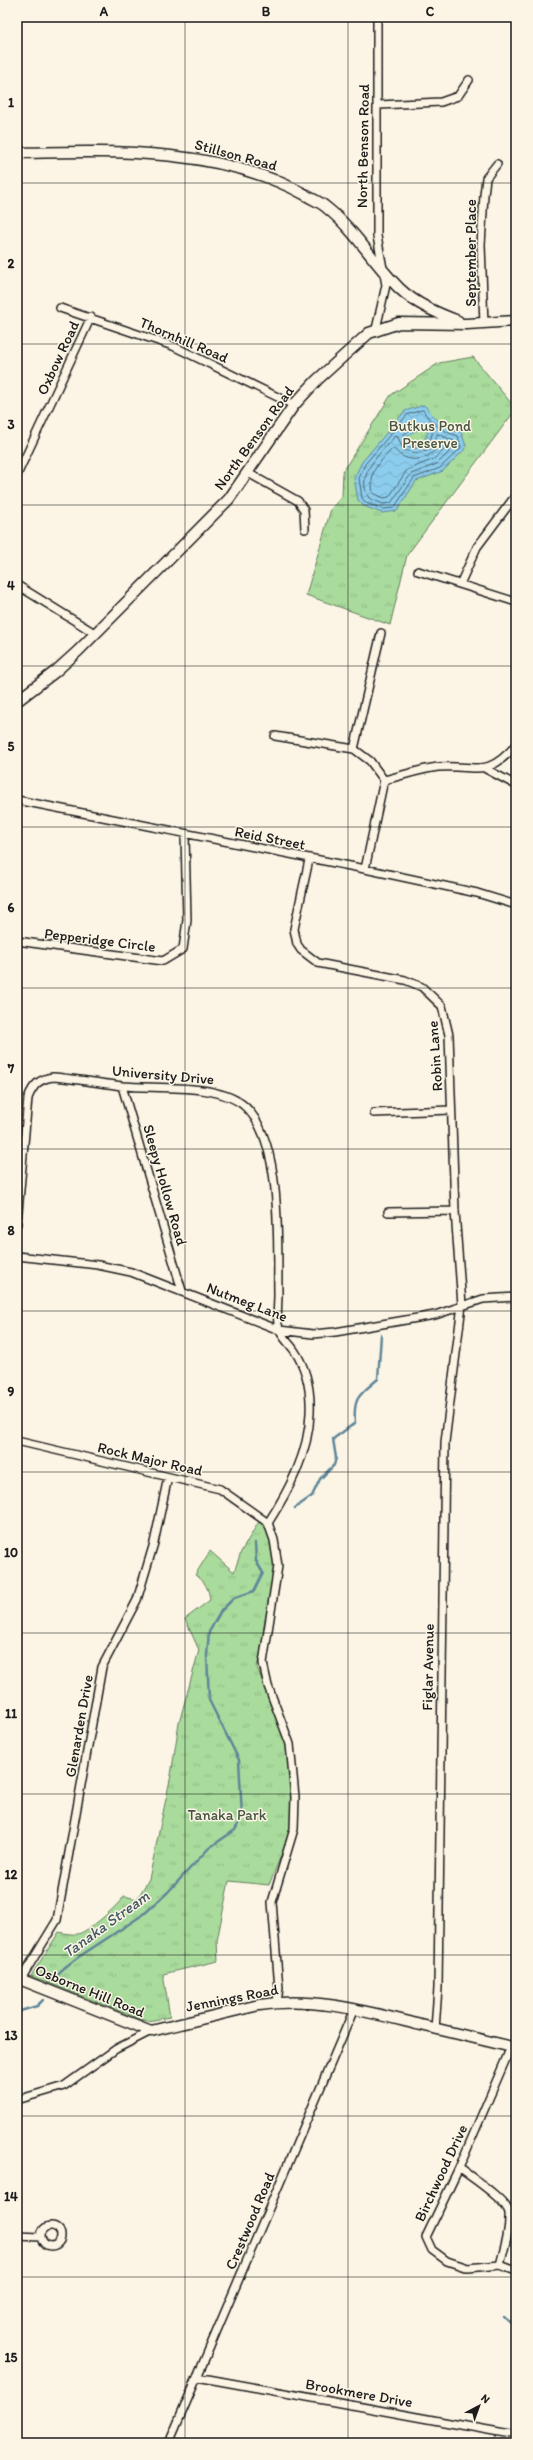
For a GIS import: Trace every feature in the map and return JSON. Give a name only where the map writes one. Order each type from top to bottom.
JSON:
[{"type":"street","name":"North Benson Road","points":[[17,701],[56,671],[96,634],[213,517],[248,473],[294,405],[347,352],[376,329],[385,294],[385,277],[377,236],[379,105],[377,17]]},
{"type":"street","points":[[379,105],[441,102],[458,96],[470,80]]},
{"type":"street","name":"Stillson Road","points":[[17,153],[76,152],[184,157],[256,173],[286,185],[327,207],[400,289],[436,312],[467,324]]},
{"type":"street","name":"September Place","points":[[484,324],[481,245],[484,195],[486,178],[497,164]]},
{"type":"street","name":"Thornhill Road","points":[[60,308],[91,317],[174,346],[294,405]]},
{"type":"street","name":"Oxbow Road","points":[[17,475],[91,317]]},
{"type":"street","name":"Stillson Road","points":[[376,329],[399,323],[416,322],[484,324],[516,321]]},
{"type":"street","points":[[248,473],[298,501],[304,510],[305,529]]},
{"type":"street","points":[[460,584],[477,547],[516,495]]},
{"type":"street","points":[[418,571],[516,602]]},
{"type":"street","points":[[17,585],[96,634]]},
{"type":"street","points":[[354,749],[381,633]]},
{"type":"street","points":[[275,736],[354,749],[370,761],[384,780],[365,869]]},
{"type":"street","points":[[486,769],[500,761],[516,745]]},
{"type":"street","points":[[384,780],[440,767],[486,769],[516,785]]},
{"type":"street","name":"Reid Street","points":[[17,800],[309,860],[365,869],[477,893],[516,905]]},
{"type":"street","name":"Pepperidge Circle","points":[[17,942],[163,960],[183,949],[187,920],[185,835]]},
{"type":"street","name":"Robin Lane","points":[[309,860],[294,929],[297,944],[312,960],[413,983],[438,1001],[444,1012],[449,1035],[455,1211],[462,1305]]},
{"type":"street","name":"University Drive","points":[[17,1224],[28,1098],[38,1082],[53,1077],[122,1086],[220,1093],[242,1104],[257,1123],[270,1155],[276,1194],[279,1330]]},
{"type":"street","name":"Sleepy Hollow Road","points":[[122,1086],[182,1291]]},
{"type":"street","points":[[374,1113],[451,1110]]},
{"type":"street","points":[[388,1212],[455,1211]]},
{"type":"street","name":"Nutmeg Lane","points":[[17,1256],[98,1266],[131,1272],[279,1330],[313,1334],[335,1332],[435,1315],[482,1299],[516,1297]]},
{"type":"street","name":"Figlar Avenue","points":[[435,2029],[438,1988],[445,1442],[462,1305]]},
{"type":"street","points":[[277,2002],[279,1988],[272,1902],[294,1828],[295,1797],[290,1744],[268,1686],[263,1663],[278,1566],[274,1540],[268,1522],[288,1490],[307,1441],[310,1415],[309,1383],[305,1369],[294,1349],[279,1330]]},
{"type":"street","name":"Rock Major Road","points":[[17,1441],[220,1489],[268,1522]]},
{"type":"street","name":"Glenarden Drive","points":[[19,1979],[57,1920],[102,1668],[137,1600],[154,1543],[168,1477]]},
{"type":"street","name":"Osborne Hill Road","points":[[19,1979],[151,2031]]},
{"type":"street","name":"Jennings Road","points":[[17,2100],[64,2086],[116,2049],[151,2031],[277,2002],[311,2002],[354,2009],[514,2047]]},
{"type":"street","name":"Crestwood Road","points":[[169,2443],[354,2009]]},
{"type":"street","name":"Birchwood Drive","points":[[514,2047],[426,2237],[432,2250],[447,2261],[468,2268],[500,2265],[516,2271]]},
{"type":"street","points":[[459,2168],[501,2200],[509,2212],[508,2229],[500,2265]]},
{"type":"street","points":[[17,2236],[41,2237]]},
{"type":"street","name":"Brookmere Drive","points":[[197,2377],[516,2435]]},
{"type":"green space","name":"Butkus Pond Preserve","points":[[473,357],[516,409],[407,555],[390,625],[306,595],[331,509],[342,496],[343,471],[391,395],[439,363]]},
{"type":"green space","name":"Tanaka Park","points":[[261,1518],[269,1526],[274,1564],[269,1617],[257,1667],[288,1748],[291,1796],[291,1831],[269,1885],[229,1881],[217,1941],[218,1961],[163,1974],[170,2017],[148,2021],[142,2020],[31,1976],[59,1932],[78,1934],[83,1932],[103,1918],[124,1896],[137,1899],[149,1879],[171,1775],[179,1723],[199,1650],[185,1619],[210,1600],[206,1586],[195,1575],[210,1551],[234,1572],[241,1552]]},
{"type":"water","points":[[424,405],[435,418],[444,425],[455,431],[461,432],[466,446],[464,450],[443,471],[416,481],[397,511],[382,513],[364,506],[358,500],[354,478],[362,462],[405,411]],"holes":[[[424,429],[428,432],[424,442],[408,443],[407,438],[414,431]]]},
{"type":"waterway","name":"Tanaka Stream","points":[[295,1508],[312,1496],[320,1479],[334,1465],[336,1458],[333,1439],[355,1423],[356,1402],[362,1393],[378,1379],[381,1335]]},
{"type":"waterway","name":"Tanaka Stream","points":[[54,1980],[64,1968],[77,1958],[144,1914],[167,1893],[209,1848],[235,1830],[242,1816],[239,1760],[209,1700],[207,1655],[209,1632],[221,1611],[234,1598],[254,1591],[263,1573],[256,1561],[255,1543]]},
{"type":"waterway","name":"Tanaka Stream","points":[[17,2012],[37,2006],[43,2000]]},
{"type":"waterway","points":[[504,2317],[516,2328]]}]
